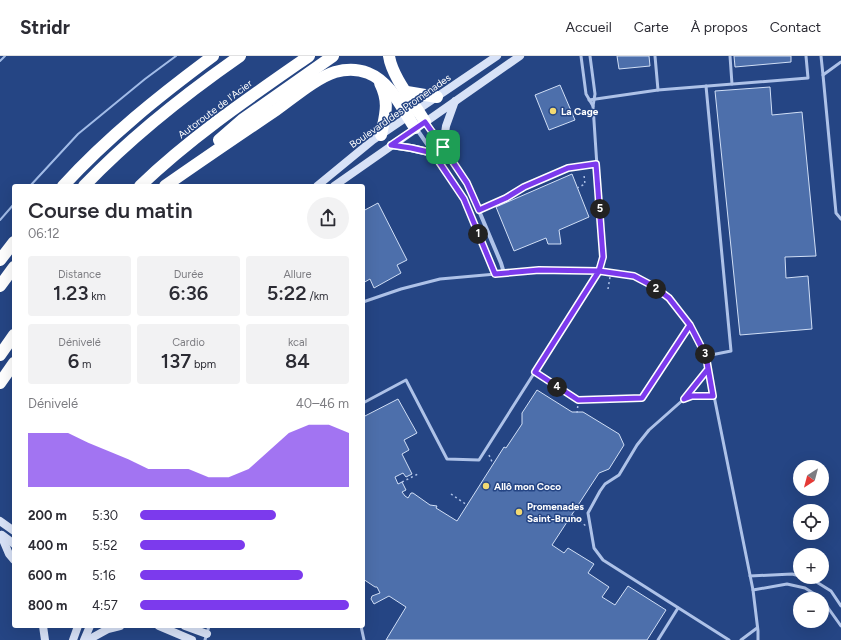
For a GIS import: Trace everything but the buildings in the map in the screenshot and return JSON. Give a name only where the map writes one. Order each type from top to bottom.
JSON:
[{"type":"highway","points":[[65,184],[134,117],[212,56]]},
{"type":"highway","points":[[86,184],[114,156],[152,122],[198,86],[240,56]]},
{"type":"highway","name":"Autoroute de l'Acier","points":[[142,184],[170,158],[214,123],[309,56]]},
{"type":"highway","points":[[167,184],[242,120],[333,56]]},
{"type":"highway","points":[[389,56],[394,72],[418,110],[420,125]]},
{"type":"highway","points":[[168,184],[298,94],[330,74],[343,70],[354,70],[374,76],[387,87],[408,117],[420,125]]},
{"type":"highway","points":[[374,76],[380,84],[386,100],[386,113],[381,135]]},
{"type":"highway","points":[[407,92],[437,97]]},
{"type":"highway","points":[[0,260],[12,245]]},
{"type":"highway","points":[[0,286],[12,271]]},
{"type":"highway","points":[[0,355],[12,338]]},
{"type":"highway","points":[[0,383],[12,366]]},
{"type":"street","name":"Boulevard des Promenades","points":[[319,184],[357,152],[497,56]]},
{"type":"street","points":[[337,184],[520,56]]},
{"type":"street","points":[[443,147],[446,126],[454,101]]},
{"type":"street","points":[[420,125],[443,147],[467,183],[501,262],[504,273]]},
{"type":"street","points":[[420,125],[433,153],[464,199],[495,274]]},
{"type":"street","points":[[391,145],[433,153]]},
{"type":"street","points":[[1,534],[12,542]]},
{"type":"street","points":[[1,534],[12,558]]},
{"type":"street","points":[[43,628],[45,640]]},
{"type":"street","points":[[73,640],[77,628]]},
{"type":"street","points":[[84,640],[89,628]]},
{"type":"street","points":[[88,640],[97,637],[108,629],[112,628]]},
{"type":"street","points":[[164,628],[192,640]]},
{"type":"street","points":[[191,628],[207,633]]},
{"type":"lane","points":[[581,56],[586,94],[593,106]]},
{"type":"lane","points":[[365,402],[406,380],[447,459],[479,460],[599,271],[603,257],[593,106],[594,82],[590,56]]},
{"type":"lane","points":[[656,56],[658,90]]},
{"type":"lane","points":[[730,56],[732,84]]},
{"type":"lane","points":[[589,100],[658,90],[808,78],[806,56]]},
{"type":"lane","points":[[821,56],[836,213],[841,219]]},
{"type":"lane","points":[[823,75],[841,62]]},
{"type":"lane","points":[[706,86],[731,351],[706,356]]},
{"type":"lane","points":[[479,210],[506,198],[524,187],[568,168],[596,164]]},
{"type":"lane","points":[[365,301],[401,288],[440,279],[546,270],[599,271],[634,276],[653,286],[669,298],[690,325],[706,356],[753,590],[758,640]]},
{"type":"lane","points":[[535,372],[578,400],[642,398],[690,325]]},
{"type":"lane","points":[[708,369],[684,399],[644,435],[619,475],[605,484],[588,513],[594,548],[603,560],[729,640]]},
{"type":"lane","points":[[684,399],[692,396],[713,396]]},
{"type":"lane","points":[[750,576],[793,574]]},
{"type":"lane","points":[[753,590],[787,584],[805,588],[822,598],[841,626]]},
{"type":"lane","points":[[819,584],[830,591],[841,606]]},
{"type":"lane","points":[[658,640],[678,608]]},
{"type":"lane","points":[[361,628],[364,640]]},
{"type":"lane","points":[[741,640],[758,628]]},
{"type":"path","points":[[577,188],[585,184],[584,175]]},
{"type":"path","points":[[608,289],[612,273]]},
{"type":"path","points":[[577,412],[578,400]]},
{"type":"path","points":[[486,449],[494,464]]},
{"type":"path","points":[[402,482],[418,474]]},
{"type":"path","points":[[451,494],[467,505]]},
{"type":"path","points":[[572,516],[591,530]]},
{"type":"waterway","points":[[0,61],[5,56]]},
{"type":"waterway","points":[[32,184],[78,134],[145,79],[176,56]]},
{"type":"waterway","points":[[0,220],[12,206]]},
{"type":"place","name":"La Cage","points":[[553,111]]},
{"type":"place","name":"Allô mon Coco","points":[[486,486]]},
{"type":"place","name":"Promenades Saint-Bruno","points":[[519,512]]},
{"type":"route","points":[[443,147],[425,122],[391,145],[433,153],[464,199],[495,274],[539,270],[599,271],[634,276],[653,286],[669,298],[690,325],[706,356],[713,396],[692,396],[684,399],[708,369],[706,356],[690,325],[642,398],[578,400],[535,372],[599,271],[603,257],[596,164],[568,168],[524,187],[506,198],[479,210],[467,183],[443,147]]}]
